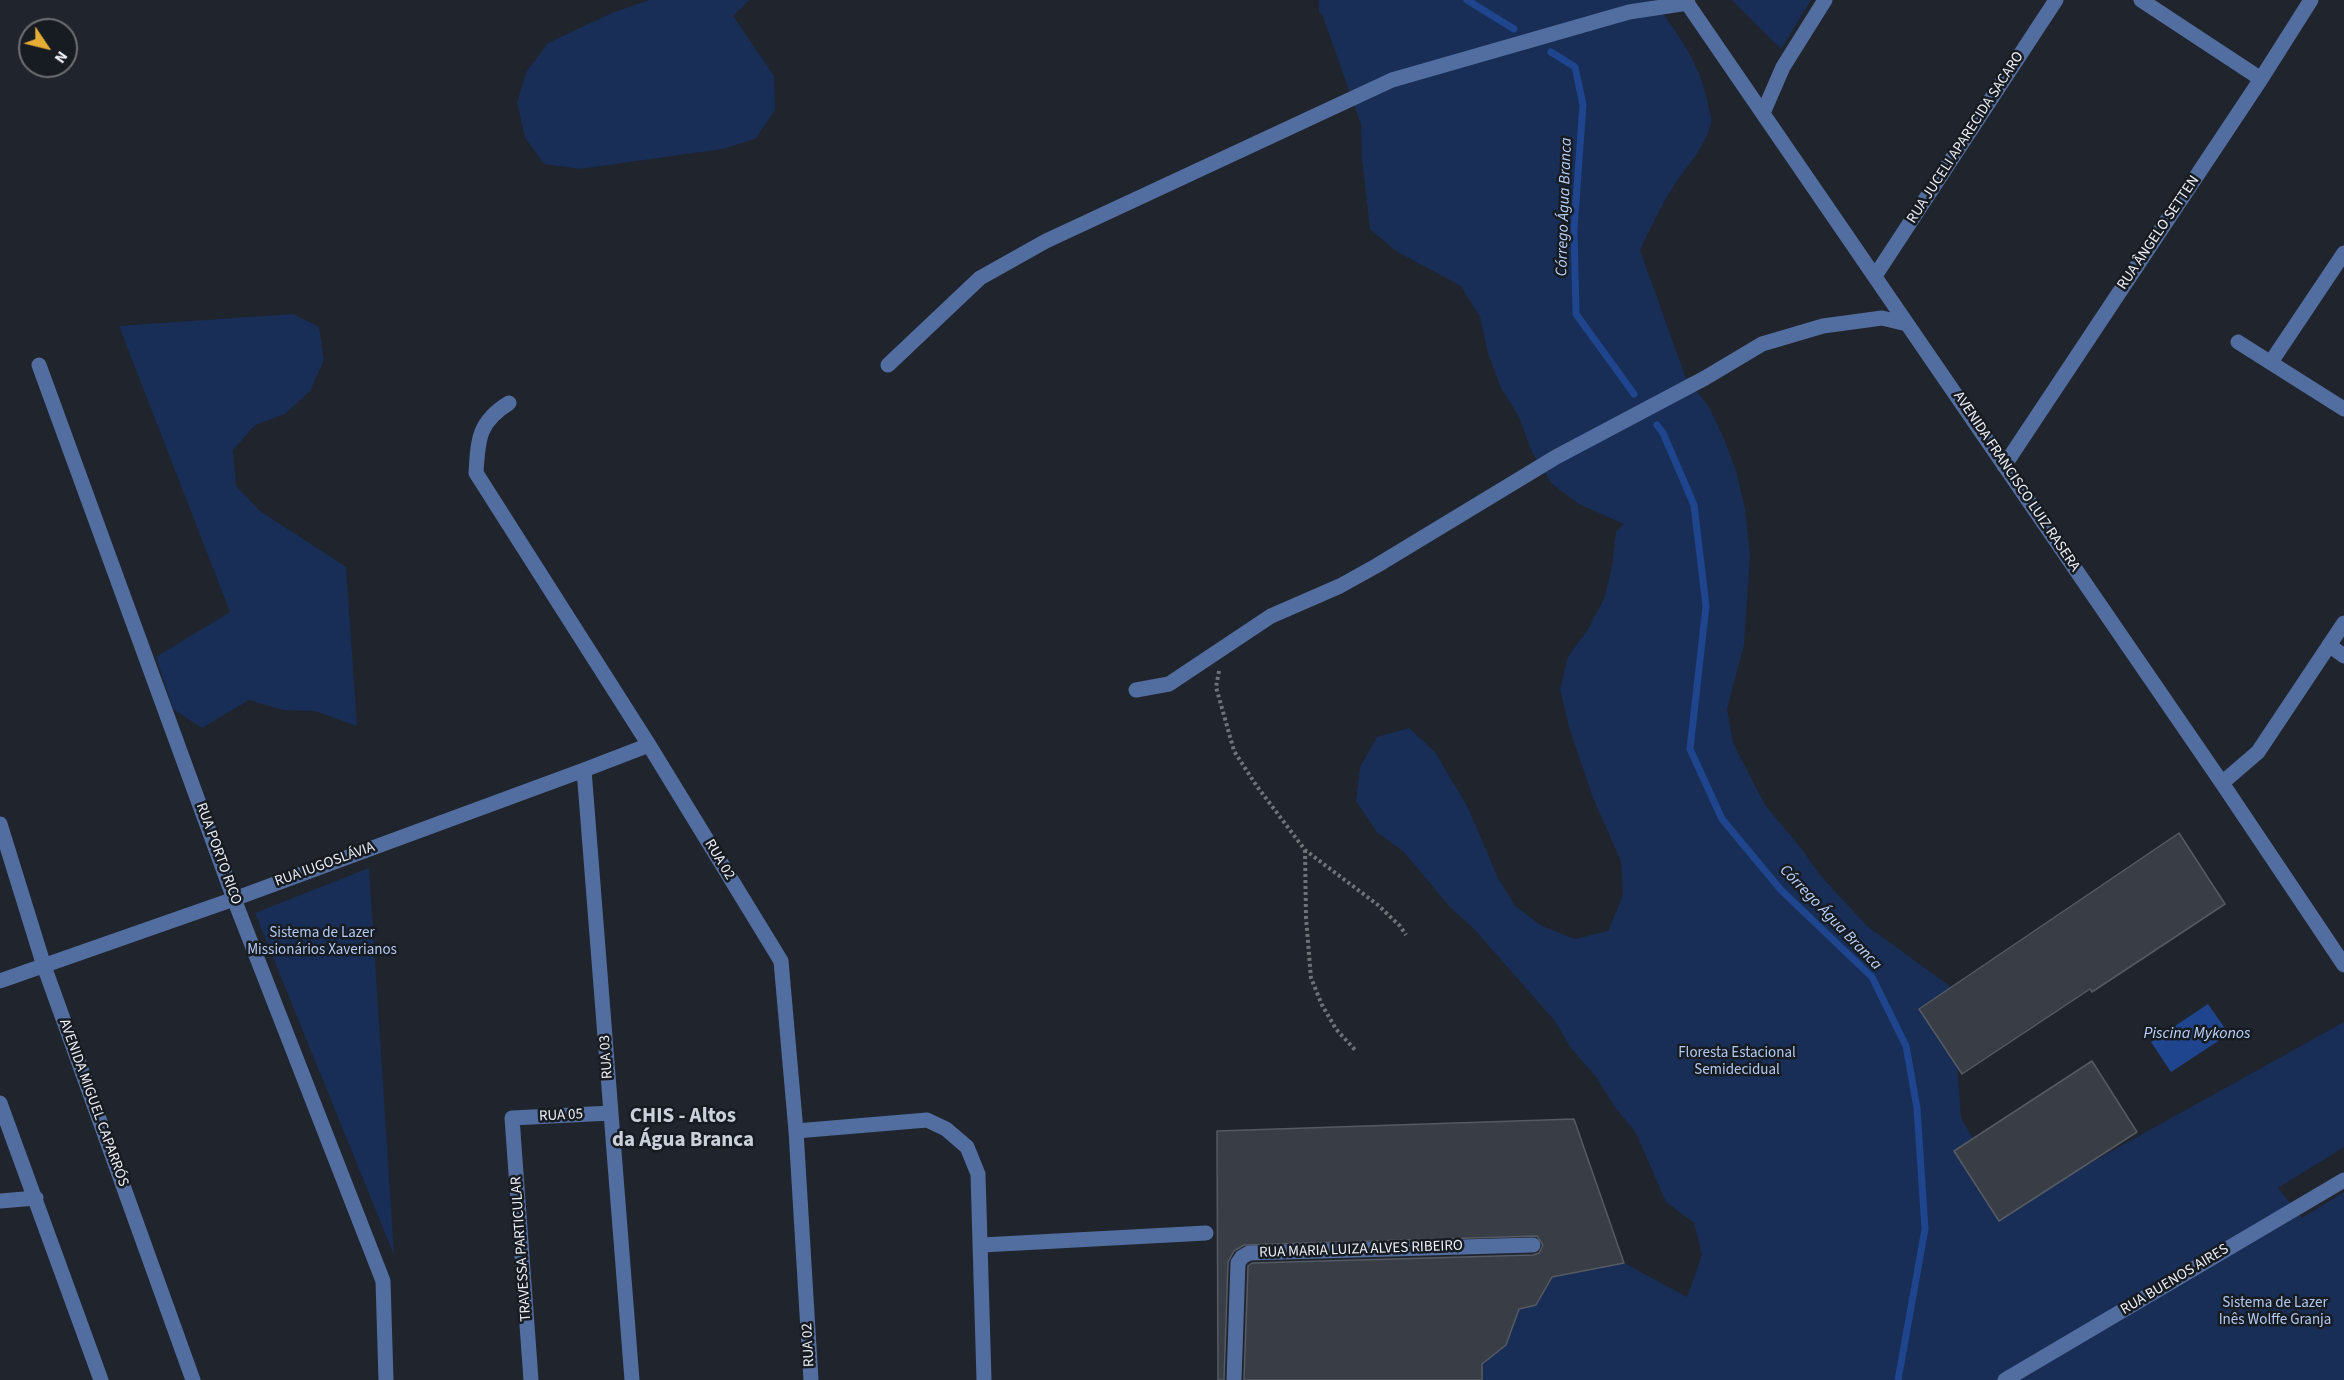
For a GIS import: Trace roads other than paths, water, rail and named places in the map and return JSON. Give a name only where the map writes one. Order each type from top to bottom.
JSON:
[{"type":"street","points":[[1763,113],[1783,67],[1825,0]]},
{"type":"street","name":"RUA JUCELI APARECIDA SACARO","points":[[1875,276],[2056,0]]},
{"type":"street","points":[[2141,0],[2261,79]]},
{"type":"street","name":"RUA ÂNGELO SETTEN","points":[[2004,466],[2311,0]]},
{"type":"street","points":[[888,365],[980,278],[1046,241],[1392,80],[1629,12],[1686,2]]},
{"type":"street","name":"AVENIDA FRANCISCO LUIZ RASERA","points":[[1686,2],[2222,783],[2344,965]]},
{"type":"street","points":[[2271,362],[2344,253]]},
{"type":"street","points":[[1136,690],[1169,684],[1271,616],[1340,586],[1556,457],[1705,378],[1762,344],[1823,326],[1882,318],[1907,324]]},
{"type":"street","points":[[2238,342],[2344,409]]},
{"type":"street","name":"RUA PORTO RICO","points":[[39,365],[234,899],[383,1281],[386,1380]]},
{"type":"street","name":"RUA 02","points":[[509,403],[494,412],[478,438],[476,473],[649,745],[781,962],[796,1131],[811,1380]]},
{"type":"street","points":[[2222,783],[2258,752],[2344,623]]},
{"type":"street","points":[[2329,645],[2344,656]]},
{"type":"street","name":"RUA IUGOSLÁVIA","points":[[0,981],[234,899],[649,745]]},
{"type":"street","name":"RUA 03","points":[[585,770],[632,1380]]},
{"type":"street","name":"AVENIDA MIGUEL CAPARRÓS","points":[[0,824],[44,966],[193,1380]]},
{"type":"street","points":[[0,1103],[101,1380]]},
{"type":"street","name":"RUA 05","points":[[512,1119],[611,1113]]},
{"type":"street","name":"TRAVESSA PARTICULAR","points":[[512,1119],[531,1380]]},
{"type":"street","points":[[796,1131],[927,1120],[946,1129],[967,1147],[978,1174],[984,1380]]},
{"type":"street","name":"RUA BUENOS AIRES","points":[[2005,1380],[2344,1180]]},
{"type":"street","points":[[0,1201],[36,1198]]},
{"type":"street","points":[[981,1245],[1206,1233]]},
{"type":"street","name":"RUA MARIA LUIZA ALVES RIBEIRO","points":[[1234,1380],[1238,1263],[1242,1257],[1249,1254],[1533,1245]]},
{"type":"water","name":"Piscina Mykonos","points":[[2208,1004],[2229,1034],[2171,1072],[2151,1042]]},
{"type":"waterway","name":"Córrego Água Branca","points":[[1467,0],[1514,29]]},
{"type":"waterway","name":"Córrego Água Branca","points":[[1551,52],[1575,67],[1583,105],[1574,229],[1576,314],[1634,394]]},
{"type":"waterway","name":"Córrego Água Branca","points":[[1657,425],[1663,433],[1694,505],[1706,606],[1690,749],[1722,819],[1781,890],[1872,977],[1906,1046],[1917,1108],[1925,1229],[1898,1380]]},
{"type":"district","name":"CHIS - Altos da Água Branca","points":[[683,1129]]},
{"type":"park label","name":"Sistema de Lazer Missionários Xaverianos","points":[[322,942]]},
{"type":"park label","name":"Floresta Estacional Semidecidual","points":[[1737,1062]]},
{"type":"park label","name":"Sistema de Lazer Inês Wolffe Granja","points":[[2275,1312]]}]
